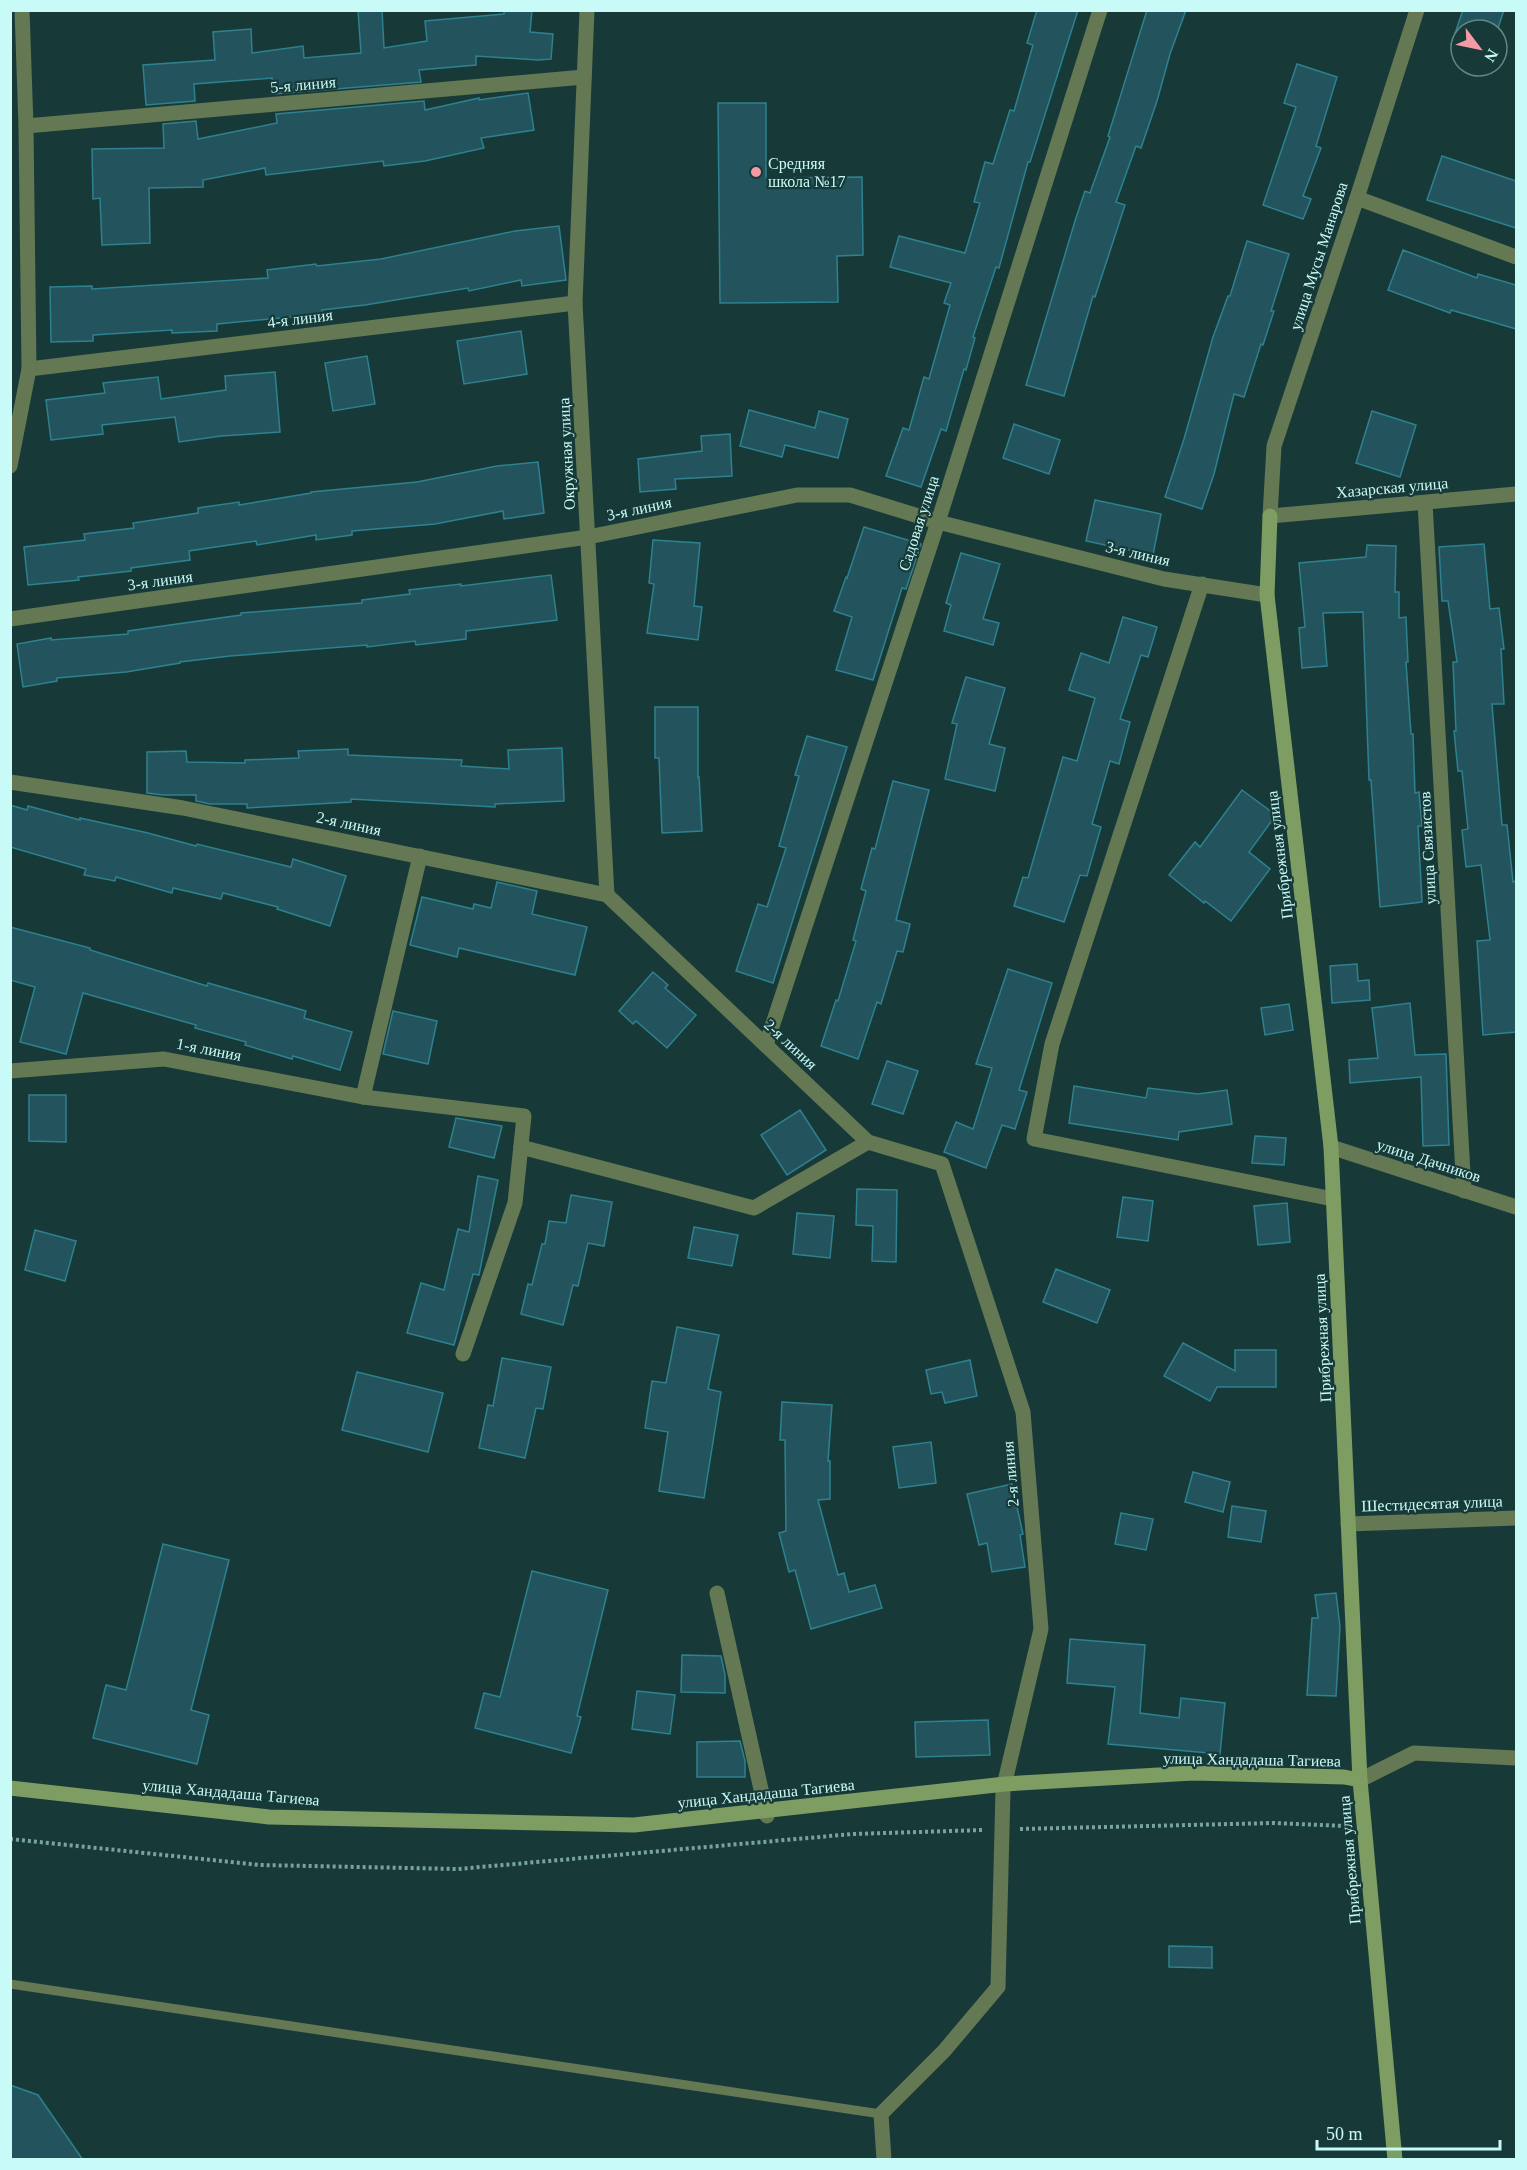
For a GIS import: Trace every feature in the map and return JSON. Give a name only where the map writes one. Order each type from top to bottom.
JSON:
[{"type":"street","points":[[10,466],[29,369],[22,10]]},
{"type":"street","name":"Окружная улица","points":[[587,10],[575,303],[607,895]]},
{"type":"street","name":"Садовая улица","points":[[766,1045],[938,522],[1100,10]]},
{"type":"street","name":"улица Мусы Манарова","points":[[1270,516],[1274,446],[1417,10]]},
{"type":"street","name":"5-я линия","points":[[26,126],[584,77]]},
{"type":"street","points":[[1357,198],[1516,257]]},
{"type":"street","name":"4-я линия","points":[[29,369],[575,303]]},
{"type":"street","name":"Хазарская улица","points":[[1270,516],[1516,494]]},
{"type":"street","name":"3-я линия","points":[[10,619],[588,537],[796,495],[850,495],[938,522],[1164,579],[1267,595]]},
{"type":"street","name":"улица Связистов","points":[[1425,502],[1464,1191]]},
{"type":"street","name":"Прибрежная улица","points":[[1270,516],[1267,595],[1331,1147],[1360,1780],[1395,2160]]},
{"type":"street","points":[[1202,584],[1052,1044],[1034,1139],[1333,1199]]},
{"type":"street","name":"2-я линия","points":[[10,782],[183,808],[607,895],[868,1142],[942,1164],[1023,1412],[1041,1629],[1004,1787]]},
{"type":"street","points":[[363,1097],[420,856]]},
{"type":"street","name":"1-я линия","points":[[10,1071],[164,1059],[363,1097],[524,1116],[520,1147]]},
{"type":"street","points":[[463,1354],[515,1203],[520,1147],[754,1208],[868,1142]]},
{"type":"street","name":"улица Дачников","points":[[1331,1147],[1516,1207]]},
{"type":"street","name":"Шестидесятая улица","points":[[1348,1524],[1516,1518]]},
{"type":"street","points":[[717,1593],[766,1813]]},
{"type":"street","points":[[1360,1780],[1414,1753],[1516,1758]]},
{"type":"street","name":"улица Хандадаша Тагиева","points":[[10,1792],[264,1821],[624,1830],[1004,1787],[1193,1777],[1360,1780]]},
{"type":"street","points":[[884,2160],[881,2114],[944,2051],[998,1987],[1004,1787]]},
{"type":"street","name":"улица Хандадаша Тагиева","points":[[10,1788],[269,1817],[634,1825],[766,1813]]},
{"type":"lane","points":[[10,1984],[881,2114]]},
{"type":"path","points":[[10,1839],[260,1865],[458,1869],[854,1834],[1274,1823],[1364,1827]]},
{"type":"building","points":[[358,10],[382,10],[384,48],[427,41],[425,21],[504,14],[504,10],[532,10],[530,32],[553,34],[551,59],[476,56],[476,65],[419,70],[421,82],[274,94],[272,78],[194,84],[195,101],[146,105],[143,65],[215,60],[213,32],[251,29],[252,53],[303,46],[304,58],[361,53]]},
{"type":"building","points":[[1037,10],[1078,10],[1030,162],[1028,162],[999,268],[996,267],[973,337],[975,338],[966,370],[964,369],[946,431],[941,429],[921,487],[886,476],[903,428],[909,430],[924,377],[929,379],[950,305],[944,303],[951,283],[890,267],[899,236],[965,253],[980,203],[974,202],[985,162],[993,164],[1010,110],[1014,111],[1033,45],[1027,43]]},
{"type":"building","points":[[1147,10],[1186,10],[1141,148],[1136,146],[1116,202],[1125,205],[1095,297],[1093,296],[1064,396],[1026,385],[1085,191],[1090,193],[1110,137],[1108,136]]},
{"type":"building","points":[[1463,10],[1504,10],[1501,18],[1460,18]]},
{"type":"building","points":[[1297,64],[1337,77],[1316,146],[1321,148],[1303,196],[1311,199],[1303,219],[1263,205],[1296,107],[1284,103]]},
{"type":"building","points":[[528,93],[534,130],[481,138],[484,148],[425,161],[384,166],[383,161],[266,175],[265,168],[203,180],[203,187],[149,188],[150,243],[102,245],[100,198],[93,199],[92,149],[164,148],[163,124],[196,121],[198,139],[277,123],[276,114],[424,101],[425,110],[479,98],[479,100]]},
{"type":"building","points":[[718,103],[766,103],[766,178],[862,177],[863,255],[837,256],[838,302],[720,303]]},
{"type":"building","points":[[1442,156],[1516,181],[1516,228],[1427,200]]},
{"type":"building","points":[[559,226],[566,280],[522,286],[521,280],[469,291],[468,288],[322,310],[322,314],[217,324],[217,331],[172,333],[172,330],[93,335],[93,341],[51,342],[50,287],[92,286],[92,289],[268,278],[267,270],[381,259],[515,231]]},
{"type":"building","points":[[1247,241],[1289,254],[1271,311],[1274,311],[1244,397],[1234,394],[1214,474],[1202,509],[1165,497],[1213,337],[1228,296],[1230,296]]},
{"type":"building","points":[[1403,250],[1477,278],[1478,274],[1516,285],[1516,329],[1451,310],[1450,313],[1388,290]]},
{"type":"building","points":[[521,331],[527,374],[464,384],[457,341]]},
{"type":"building","points":[[367,356],[375,404],[333,411],[325,363]]},
{"type":"building","points":[[275,372],[280,432],[221,436],[179,442],[175,417],[102,425],[103,434],[51,440],[46,400],[105,393],[103,383],[158,377],[161,399],[226,390],[225,376]]},
{"type":"building","points":[[749,410],[815,428],[819,411],[848,419],[838,458],[785,445],[782,457],[740,446]]},
{"type":"building","points":[[1372,411],[1416,425],[1400,477],[1356,463]]},
{"type":"building","points":[[1014,424],[1060,440],[1049,474],[1003,458]]},
{"type":"building","points":[[730,434],[732,476],[675,479],[676,489],[640,492],[638,459],[702,451],[701,436]]},
{"type":"building","points":[[538,462],[544,513],[504,519],[503,511],[435,524],[352,531],[352,535],[316,540],[316,535],[257,545],[256,541],[189,551],[190,560],[131,568],[131,571],[78,577],[79,580],[28,585],[24,547],[85,540],[84,534],[134,528],[133,523],[198,513],[198,508],[239,502],[239,505],[311,492],[417,482],[497,466]]},
{"type":"building","points":[[1095,500],[1161,514],[1153,555],[1086,541]]},
{"type":"building","points":[[864,527],[921,544],[906,589],[902,588],[873,680],[836,670],[852,617],[834,611]]},
{"type":"building","points":[[653,540],[700,543],[694,606],[702,607],[698,640],[647,633],[654,584],[649,583]]},
{"type":"building","points":[[1484,544],[1490,609],[1499,608],[1504,649],[1501,649],[1504,704],[1492,704],[1502,825],[1507,825],[1513,882],[1516,881],[1516,1032],[1483,1035],[1477,941],[1490,940],[1481,865],[1466,867],[1462,830],[1468,829],[1462,771],[1458,771],[1454,731],[1456,731],[1453,662],[1457,662],[1448,601],[1442,601],[1439,547]]},
{"type":"building","points":[[1367,545],[1396,546],[1395,592],[1399,592],[1399,618],[1406,617],[1408,662],[1406,662],[1411,734],[1413,734],[1415,793],[1419,792],[1422,826],[1418,826],[1422,902],[1380,907],[1371,780],[1369,780],[1363,612],[1323,613],[1327,666],[1302,668],[1299,628],[1305,627],[1299,563],[1366,557]]},
{"type":"building","points":[[961,553],[1000,564],[983,619],[999,623],[993,645],[944,631],[951,605],[946,603]]},
{"type":"building","points":[[551,575],[557,620],[466,631],[466,639],[416,645],[415,641],[367,647],[367,645],[230,656],[126,672],[57,678],[57,681],[23,687],[17,644],[51,638],[51,640],[128,634],[128,631],[241,615],[241,613],[362,603],[362,600],[410,594],[409,590]]},
{"type":"building","points":[[1123,617],[1157,627],[1148,657],[1141,655],[1120,719],[1130,722],[1119,764],[1110,761],[1092,824],[1101,827],[1087,876],[1080,875],[1064,922],[1014,906],[1023,877],[1028,878],[1063,757],[1077,761],[1095,698],[1069,690],[1081,653],[1109,663]]},
{"type":"building","points":[[966,677],[1005,688],[989,744],[1005,748],[995,791],[945,779],[957,724],[952,723]]},
{"type":"building","points":[[655,707],[698,707],[698,777],[702,831],[662,833],[659,758],[655,758]]},
{"type":"building","points":[[807,736],[847,747],[773,983],[736,971],[758,904],[767,907],[786,848],[779,846],[799,776],[795,775]]},
{"type":"building","points":[[562,748],[564,801],[495,804],[495,807],[351,799],[351,802],[247,808],[247,804],[210,804],[196,801],[196,795],[147,793],[147,752],[186,751],[187,762],[245,763],[245,760],[299,758],[298,751],[348,749],[348,755],[462,760],[461,766],[509,769],[508,750]]},
{"type":"building","points":[[893,781],[929,790],[896,920],[910,924],[903,952],[897,951],[881,1004],[877,1002],[858,1059],[821,1046],[836,1000],[838,1001],[856,941],[853,940],[866,891],[861,889],[872,848],[875,849]]},
{"type":"building","points":[[1242,790],[1276,815],[1249,852],[1270,869],[1231,921],[1169,875],[1195,842],[1200,847]]},
{"type":"building","points":[[10,805],[27,810],[28,806],[80,820],[80,818],[148,833],[291,867],[293,859],[346,876],[330,926],[277,909],[278,907],[223,893],[221,899],[173,888],[172,893],[116,877],[115,881],[84,875],[86,869],[10,847]]},
{"type":"building","points":[[497,882],[537,891],[532,914],[587,927],[575,975],[459,948],[457,957],[410,945],[422,897],[473,909],[474,904],[491,908]]},
{"type":"building","points":[[10,927],[90,948],[90,950],[207,986],[208,983],[306,1011],[304,1018],[352,1032],[340,1070],[245,1045],[246,1042],[195,1028],[196,1025],[83,993],[66,1054],[20,1042],[35,987],[10,980]]},
{"type":"building","points":[[1357,964],[1358,981],[1369,980],[1370,1000],[1332,1003],[1330,966]]},
{"type":"building","points":[[1008,969],[1052,983],[1019,1090],[1027,1092],[1015,1129],[1002,1125],[986,1168],[944,1152],[956,1122],[973,1129],[992,1068],[976,1064]]},
{"type":"building","points":[[653,972],[668,985],[665,988],[696,1015],[667,1048],[636,1021],[633,1024],[619,1011]]},
{"type":"building","points":[[1410,1003],[1415,1055],[1446,1054],[1449,1145],[1423,1146],[1421,1077],[1350,1083],[1349,1060],[1378,1058],[1372,1008]]},
{"type":"building","points":[[1289,1004],[1293,1030],[1265,1035],[1261,1008]]},
{"type":"building","points":[[393,1011],[437,1021],[428,1064],[383,1054]]},
{"type":"building","points":[[887,1061],[918,1071],[903,1114],[872,1104]]},
{"type":"building","points":[[1074,1086],[1146,1098],[1148,1088],[1198,1094],[1227,1090],[1232,1124],[1179,1132],[1178,1140],[1069,1123]]},
{"type":"building","points":[[29,1095],[66,1095],[66,1142],[29,1141]]},
{"type":"building","points":[[800,1110],[826,1150],[787,1175],[761,1135]]},
{"type":"building","points":[[456,1118],[502,1126],[494,1158],[449,1147]]},
{"type":"building","points":[[1255,1136],[1286,1138],[1284,1165],[1252,1163]]},
{"type":"building","points":[[478,1176],[498,1180],[479,1275],[473,1274],[454,1345],[407,1333],[421,1283],[444,1290],[458,1229],[469,1232]]},
{"type":"building","points":[[857,1189],[897,1190],[896,1262],[872,1261],[873,1226],[856,1225]]},
{"type":"building","points":[[571,1195],[612,1202],[604,1246],[588,1243],[578,1286],[573,1285],[563,1325],[521,1314],[528,1284],[532,1285],[542,1244],[545,1244],[549,1221],[566,1223]]},
{"type":"building","points":[[1123,1197],[1153,1201],[1148,1241],[1117,1237]]},
{"type":"building","points":[[1287,1203],[1290,1242],[1258,1245],[1254,1206]]},
{"type":"building","points":[[797,1213],[834,1216],[830,1258],[793,1254]]},
{"type":"building","points":[[694,1227],[738,1235],[732,1266],[688,1258]]},
{"type":"building","points":[[35,1230],[76,1241],[65,1281],[25,1270]]},
{"type":"building","points":[[1056,1269],[1110,1290],[1097,1323],[1043,1302]]},
{"type":"building","points":[[677,1327],[719,1335],[708,1389],[721,1392],[704,1498],[659,1491],[668,1432],[645,1428],[652,1381],[666,1383]]},
{"type":"building","points":[[1183,1343],[1235,1371],[1235,1350],[1276,1350],[1276,1387],[1217,1387],[1210,1401],[1164,1376]]},
{"type":"building","points":[[502,1358],[551,1367],[543,1409],[536,1408],[525,1458],[479,1448],[488,1405],[493,1406]]},
{"type":"building","points":[[970,1360],[977,1396],[945,1403],[942,1392],[931,1394],[926,1370]]},
{"type":"building","points":[[357,1372],[443,1393],[428,1452],[342,1430]]},
{"type":"building","points":[[782,1402],[832,1405],[828,1461],[830,1461],[830,1499],[818,1500],[838,1575],[844,1573],[849,1592],[875,1585],[882,1608],[811,1629],[795,1570],[789,1572],[779,1533],[786,1531],[785,1440],[780,1440]]},
{"type":"building","points":[[931,1442],[936,1483],[899,1488],[893,1447]]},
{"type":"building","points":[[1193,1472],[1230,1482],[1223,1512],[1185,1502]]},
{"type":"building","points":[[1012,1484],[1023,1534],[1020,1535],[1025,1567],[992,1572],[987,1543],[979,1545],[967,1494]]},
{"type":"building","points":[[1232,1506],[1266,1511],[1261,1542],[1228,1537]]},
{"type":"building","points":[[1121,1513],[1153,1519],[1146,1550],[1115,1544]]},
{"type":"building","points":[[163,1544],[229,1560],[191,1710],[209,1715],[197,1764],[93,1738],[106,1685],[126,1690]]},
{"type":"building","points":[[532,1571],[608,1590],[577,1716],[581,1717],[571,1753],[475,1728],[484,1693],[500,1697]]},
{"type":"building","points":[[1336,1593],[1340,1627],[1336,1696],[1307,1695],[1312,1618],[1318,1618],[1315,1595]]},
{"type":"building","points":[[1070,1639],[1145,1645],[1140,1713],[1179,1718],[1181,1698],[1225,1703],[1220,1754],[1108,1744],[1115,1687],[1067,1683]]},
{"type":"building","points":[[682,1655],[721,1656],[725,1675],[725,1693],[681,1692]]},
{"type":"building","points":[[637,1691],[675,1695],[670,1734],[632,1729]]},
{"type":"building","points":[[988,1720],[990,1755],[916,1757],[915,1722]]},
{"type":"building","points":[[740,1741],[745,1761],[745,1777],[697,1777],[697,1742]]},
{"type":"building","points":[[1169,1946],[1212,1947],[1212,1968],[1169,1967]]},
{"type":"building","points":[[10,2085],[38,2095],[83,2160],[10,2160]]},
{"type":"place","name":"Средняя школа №17","points":[[756,172]]}]
